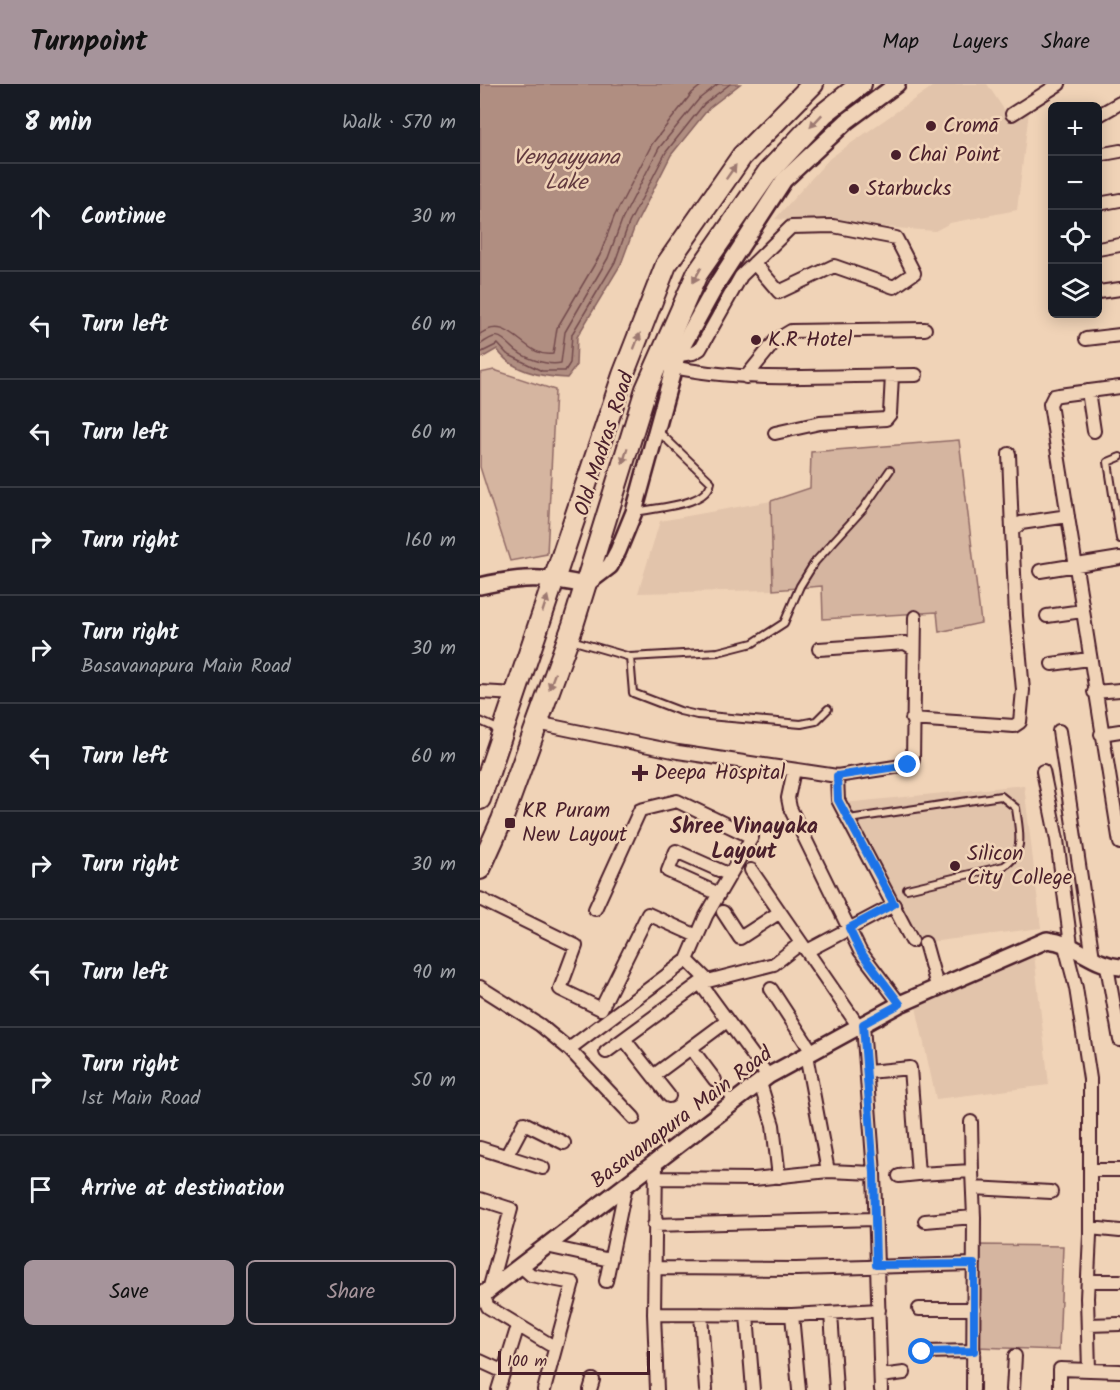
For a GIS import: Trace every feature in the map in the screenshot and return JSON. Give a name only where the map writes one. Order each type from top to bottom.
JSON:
[{"type":"highway","name":"Old Madras Road","points":[[481,793],[504,731],[623,375],[666,265],[742,156],[813,84]]},
{"type":"highway","name":"Old Madras Road","points":[[480,869],[502,820],[567,639],[646,389],[668,360],[697,274],[768,172],[823,114],[861,84]]},
{"type":"street","points":[[480,586],[502,581],[554,578],[585,585],[610,566],[634,512],[657,430],[668,360],[784,180],[847,121],[897,84]]},
{"type":"street","points":[[1012,114],[1059,84]]},
{"type":"street","points":[[1102,113],[1120,103]]},
{"type":"street","points":[[1102,154],[1120,151]]},
{"type":"street","points":[[1102,203],[1120,200]]},
{"type":"street","points":[[668,360],[700,349],[736,283],[754,263],[791,227],[833,226],[896,238],[914,273],[894,287],[834,266],[779,291],[754,263]]},
{"type":"street","points":[[1102,248],[1120,245]]},
{"type":"street","points":[[1102,292],[1120,289]]},
{"type":"street","points":[[746,377],[776,340],[791,331],[925,328]]},
{"type":"street","points":[[1086,339],[1120,335]]},
{"type":"street","points":[[668,360],[746,377],[916,375]]},
{"type":"street","points":[[775,434],[819,423],[886,419],[890,414],[892,375]]},
{"type":"street","points":[[1120,387],[1054,396],[1050,404],[1101,734],[1114,778],[1120,843]]},
{"type":"street","points":[[1088,391],[1094,431]]},
{"type":"street","points":[[912,719],[1014,726],[1020,722],[1023,690],[1016,616],[1010,454]]},
{"type":"street","points":[[1012,530],[1020,522],[1068,516]]},
{"type":"street","points":[[1040,571],[1120,558]]},
{"type":"street","points":[[1047,616],[1082,611]]},
{"type":"street","points":[[537,723],[678,752],[837,776],[911,764],[915,617]]},
{"type":"street","points":[[819,649],[905,643],[913,648]]},
{"type":"street","points":[[1052,664],[1089,658]]},
{"type":"street","points":[[1094,692],[1120,690]]},
{"type":"street","points":[[480,692],[516,694]]},
{"type":"street","points":[[1059,730],[1092,958]]},
{"type":"street","points":[[1101,734],[1120,731]]},
{"type":"street","points":[[794,770],[789,804],[860,951],[900,1004]]},
{"type":"street","points":[[1043,771],[1057,840],[1068,944],[1090,1079],[1089,1370]]},
{"type":"street","points":[[837,776],[838,800],[912,941]]},
{"type":"street","points":[[569,1049],[687,960],[719,894],[752,837],[677,801],[640,810],[595,909]]},
{"type":"street","points":[[1057,840],[1076,838]]},
{"type":"street","points":[[719,894],[668,871],[676,851],[730,875]]},
{"type":"street","points":[[751,870],[861,1026],[868,1072],[874,1173],[881,1390]]},
{"type":"street","points":[[480,899],[576,946],[560,989],[601,1009],[648,914],[697,936]]},
{"type":"street","points":[[606,1052],[704,981],[774,964],[894,904]]},
{"type":"street","points":[[723,912],[740,938],[780,912]]},
{"type":"street","name":"Basavanapura Main Road","points":[[484,1293],[626,1185],[655,1170],[733,1103],[764,1080],[900,1004],[937,987],[1047,940],[1068,944]]},
{"type":"street","points":[[925,942],[937,987]]},
{"type":"street","points":[[1068,944],[1092,958],[1114,966],[1120,1040]]},
{"type":"street","points":[[687,960],[704,981],[764,1080],[773,1125],[779,1177]]},
{"type":"street","points":[[480,987],[540,1025],[569,1049],[634,1118]]},
{"type":"street","points":[[771,989],[809,1054],[828,1171]]},
{"type":"street","points":[[654,1076],[728,1021]]},
{"type":"street","points":[[624,1039],[669,1096]]},
{"type":"street","points":[[691,1048],[715,1080]]},
{"type":"street","points":[[868,1072],[910,1068],[918,1174]]},
{"type":"street","points":[[971,1122],[974,1217],[973,1390]]},
{"type":"street","points":[[507,1155],[525,1124],[564,1143]]},
{"type":"street","points":[[480,1148],[543,1168]]},
{"type":"street","points":[[657,1390],[654,1314],[655,1170],[754,1179],[828,1171],[874,1173]]},
{"type":"street","points":[[1090,1170],[1120,1170]]},
{"type":"street","points":[[898,1176],[972,1171]]},
{"type":"street","points":[[606,1281],[626,1185]]},
{"type":"street","points":[[973,1188],[1051,1192]]},
{"type":"street","points":[[480,1199],[514,1210],[484,1293],[488,1307],[549,1344]]},
{"type":"street","points":[[925,1221],[974,1217]]},
{"type":"street","points":[[654,1225],[874,1219]]},
{"type":"street","points":[[1090,1228],[1120,1231]]},
{"type":"street","points":[[546,1246],[610,1260]]},
{"type":"street","points":[[654,1268],[796,1269],[974,1264]]},
{"type":"street","points":[[521,1266],[531,1275],[573,1283],[544,1390]]},
{"type":"street","points":[[1088,1281],[1120,1281]]},
{"type":"street","points":[[919,1309],[974,1309]]},
{"type":"street","points":[[654,1314],[792,1315],[879,1311]]},
{"type":"street","points":[[831,1313],[837,1390]]},
{"type":"street","points":[[701,1314],[706,1390]]},
{"type":"street","points":[[747,1315],[753,1390]]},
{"type":"street","points":[[792,1315],[799,1390]]},
{"type":"street","points":[[1088,1325],[1120,1324]]},
{"type":"street","points":[[498,1390],[516,1332]]},
{"type":"street","points":[[922,1352],[974,1351]]},
{"type":"street","points":[[1013,1390],[1015,1356]]},
{"type":"street","points":[[480,1361],[504,1372]]},
{"type":"street","points":[[1060,1390],[1060,1369],[1120,1371]]},
{"type":"street","points":[[880,1376],[904,1373]]},
{"type":"lane","points":[[634,512],[694,500],[704,497],[710,490],[711,482],[704,474],[657,430]]},
{"type":"lane","points":[[1120,457],[1108,462],[1120,539]]},
{"type":"lane","points":[[567,639],[630,657],[718,652],[753,643],[784,623],[800,586],[815,562],[863,509],[890,470]]},
{"type":"lane","points":[[630,657],[633,693],[680,711],[801,724],[816,721],[828,709]]},
{"type":"lane","points":[[480,721],[504,731]]},
{"type":"lane","points":[[848,819],[1001,796],[1016,808],[1020,837],[1018,852],[1012,861],[1004,866],[907,889]]},
{"type":"lane","points":[[715,1080],[733,1103]]},
{"type":"shaded area","points":[[936,84],[987,84],[1013,123],[1029,111],[1017,210],[950,223],[935,231],[775,219],[830,158]]},
{"type":"shaded area","points":[[494,370],[555,390],[547,554],[510,561],[480,467],[480,373]]},
{"type":"shaded area","points":[[959,440],[981,623],[939,632],[937,612],[823,619],[822,586],[773,590],[771,501],[810,488],[811,452]]},
{"type":"shaded area","points":[[771,501],[773,590],[638,593],[660,521]]},
{"type":"shaded area","name":"Silicon City College","points":[[1024,785],[1041,928],[930,942],[912,934],[844,803]]},
{"type":"shaded area","points":[[1034,954],[1049,1085],[936,1099],[916,1007]]},
{"type":"shaded area","points":[[978,1245],[1063,1246],[1059,1350],[977,1347]]},
{"type":"water","name":"Vengayyana Lake","points":[[480,84],[740,84],[709,108],[671,155],[635,226],[621,264],[577,337],[576,366],[567,378],[528,372],[510,363],[497,349],[480,359]]},
{"type":"place","name":"Cromā","points":[[931,126]]},
{"type":"place","name":"Chai Point","points":[[896,155]]},
{"type":"place","name":"Starbucks","points":[[854,189]]},
{"type":"place","name":"K.R Hotel","points":[[756,340]]},
{"type":"place","name":"Deepa Hospital","points":[[640,773]]},
{"type":"place","name":"KR Puram New Layout","points":[[510,823]]},
{"type":"place","name":"Silicon City College","points":[[955,866]]},
{"type":"district","name":"Shree Vinayaka Layout","points":[[744,840]]},
{"type":"route","points":[[908,765],[837,776],[838,800],[894,904],[849,928],[860,951],[900,1004],[863,1024],[874,1173],[876,1265],[974,1264],[974,1351],[922,1352]]}]
